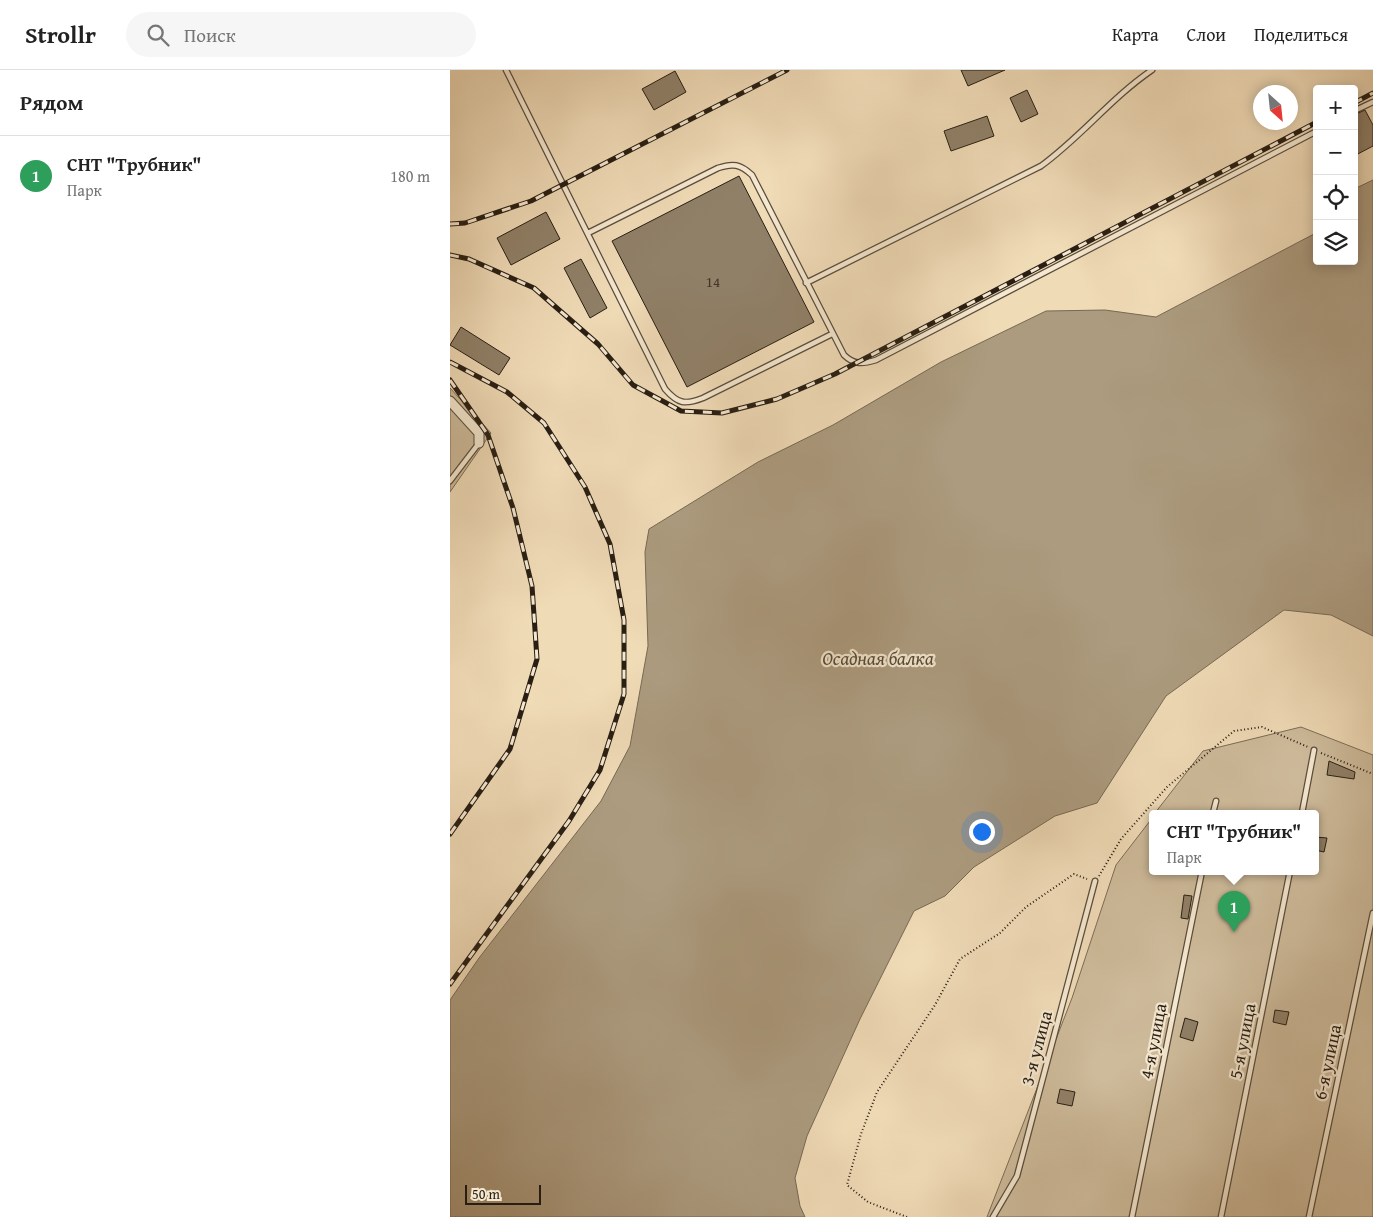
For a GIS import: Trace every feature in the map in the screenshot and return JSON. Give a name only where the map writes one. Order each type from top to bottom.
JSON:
[{"type":"street","points":[[450,401],[478,433],[479,443]]},
{"type":"lane","points":[[506,70],[665,389],[674,400],[693,402],[703,398],[832,334]]},
{"type":"lane","points":[[806,283],[1041,166],[1068,146],[1129,86],[1152,70]]},
{"type":"lane","points":[[1358,110],[1373,102]]},
{"type":"lane","points":[[588,233],[718,168],[732,163],[739,165],[752,175],[832,334],[850,360],[864,364],[876,360],[1313,133]]},
{"type":"lane","points":[[450,481],[479,443]]},
{"type":"lane","points":[[1303,810],[1314,750]]},
{"type":"lane","points":[[1214,810],[1216,801]]},
{"type":"lane","name":"4-я улица","points":[[1132,1217],[1201,875]]},
{"type":"lane","name":"5-я улица","points":[[1221,1217],[1289,875]]},
{"type":"lane","name":"3-я улица","points":[[994,1217],[1017,1176],[1095,882]]},
{"type":"lane","name":"6-я улица","points":[[1309,1217],[1373,913]]},
{"type":"path","points":[[907,1217],[868,1202],[847,1185],[861,1134],[877,1092],[935,1005],[960,959],[1000,933],[1026,907],[1074,874],[1095,882],[1121,839],[1167,787],[1234,731],[1262,728],[1373,774]]},
{"type":"shaded area","points":[[450,388],[491,433],[450,492]]},
{"type":"shaded area","points":[[1301,727],[1373,755],[1373,1217],[987,1217],[1072,998],[1116,865],[1149,822],[1149,875],[1319,875],[1319,810],[1157,810],[1203,751]]},
{"type":"water","name":"Осадная балка","points":[[1373,180],[1373,636],[1331,615],[1284,610],[1166,696],[1097,803],[1055,816],[974,867],[945,896],[914,911],[860,1019],[807,1136],[795,1178],[800,1206],[805,1217],[450,1217],[450,1000],[479,958],[601,801],[630,746],[648,646],[645,552],[649,529],[758,462],[833,425],[941,362],[1046,311],[1105,310],[1156,317],[1313,235],[1313,265],[1358,265],[1358,187]]},
{"type":"building","points":[[961,70],[1005,70],[968,86]]},
{"type":"building","points":[[675,71],[686,92],[654,110],[642,89]]},
{"type":"building","points":[[1027,90],[1038,114],[1021,122],[1010,98]]},
{"type":"building","points":[[1365,110],[1373,125],[1373,146],[1358,154],[1358,130],[1358,113]]},
{"type":"building","points":[[987,116],[994,136],[951,151],[944,131]]},
{"type":"building","points":[[739,176],[814,322],[687,387],[612,241]]},
{"type":"building","points":[[546,212],[560,239],[511,265],[497,238]]},
{"type":"building","points":[[581,259],[607,308],[590,318],[564,268]]},
{"type":"building","points":[[461,327],[510,358],[499,375],[450,345]]},
{"type":"building","points":[[1329,761],[1355,772],[1354,779],[1327,775]]},
{"type":"building","points":[[1319,837],[1327,838],[1324,852],[1319,851]]},
{"type":"building","points":[[1184,895],[1192,896],[1188,919],[1181,918]]},
{"type":"building","points":[[1275,1010],[1289,1012],[1286,1025],[1273,1022]]},
{"type":"building","points":[[1185,1018],[1198,1022],[1193,1041],[1180,1037]]},
{"type":"building","points":[[1060,1089],[1075,1092],[1072,1106],[1057,1103]]},
{"type":"railway","points":[[450,224],[465,223],[531,201],[787,70]]},
{"type":"railway","points":[[1358,101],[1373,93]]},
{"type":"railway","points":[[450,255],[469,259],[534,288],[598,344],[633,385],[681,411],[722,413],[777,399],[835,374],[1313,124]]},
{"type":"railway","points":[[450,362],[507,392],[544,423],[585,487],[610,544],[624,620],[624,694],[600,770],[569,821],[450,984]]},
{"type":"railway","points":[[450,380],[488,435],[513,508],[532,586],[537,659],[510,749],[450,834]]},
{"type":"place","name":"СНТ \"Трубник\"","points":[[1234,932]]}]
